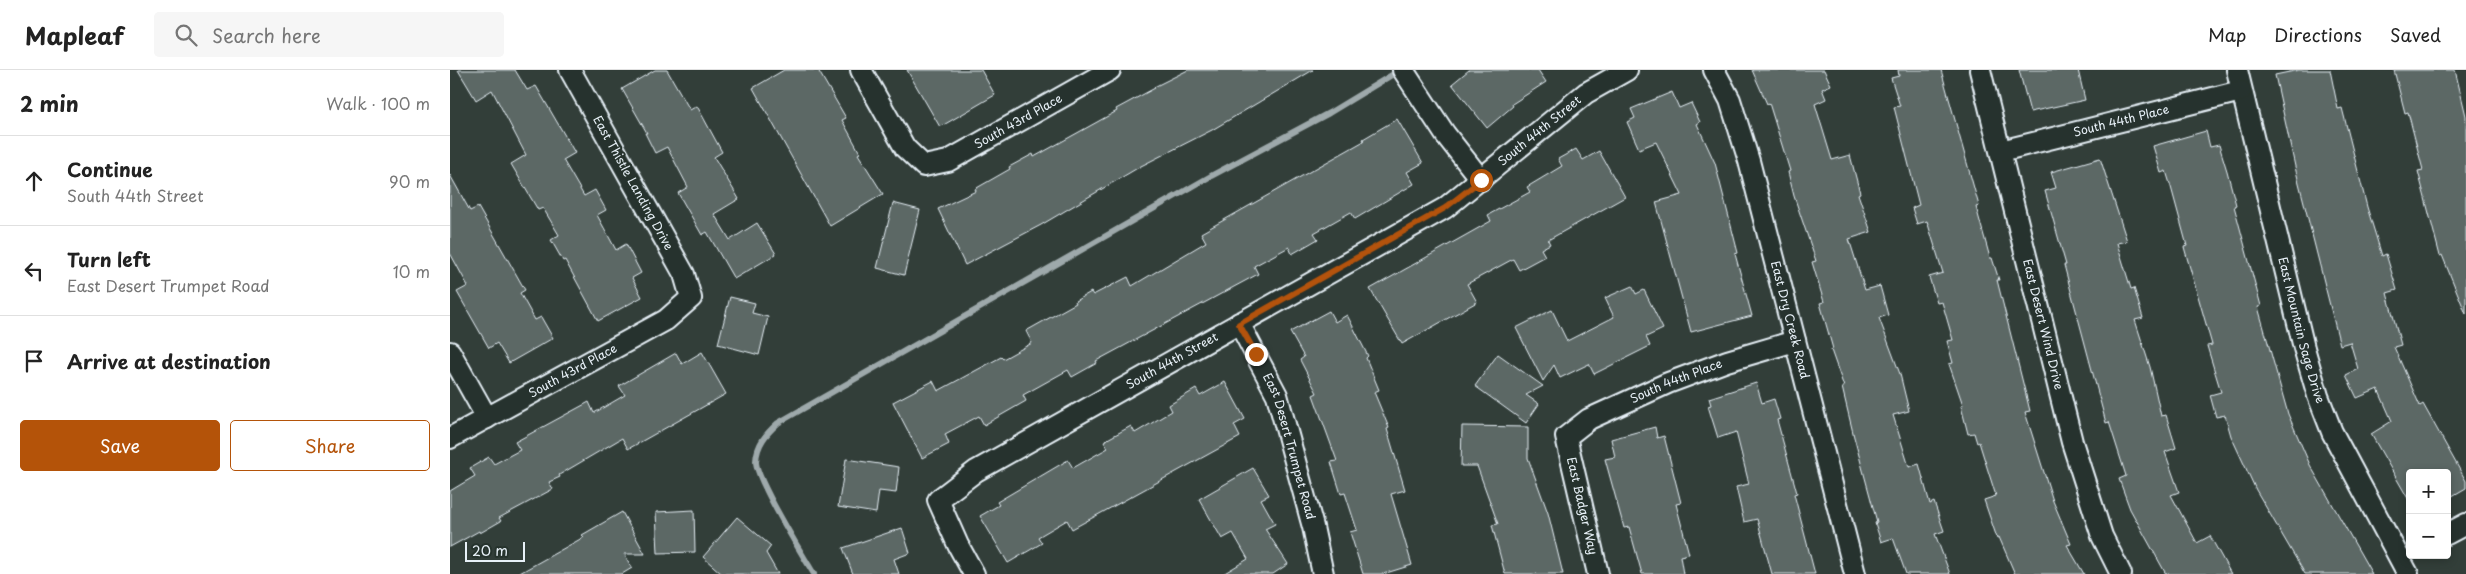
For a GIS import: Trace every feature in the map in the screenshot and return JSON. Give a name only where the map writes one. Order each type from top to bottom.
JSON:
[{"type":"street","name":"East Thistle Landing Drive","points":[[570,70],[684,274],[691,298]]},
{"type":"street","name":"South 43rd Place","points":[[861,70],[905,148],[924,166],[948,161],[1110,70]]},
{"type":"street","points":[[1404,70],[1445,134],[1481,180]]},
{"type":"street","name":"South 44th Street","points":[[974,574],[958,545],[938,500],[976,471],[1445,208],[1586,93],[1627,70]]},
{"type":"street","name":"East Dry Creek Road","points":[[1714,70],[1730,100],[1749,161],[1855,574]]},
{"type":"street","name":"East Desert Wind Drive","points":[[1980,70],[2072,442],[2102,536],[2121,574]]},
{"type":"street","name":"East Mountain Sage Drive","points":[[2237,70],[2304,348],[2318,396],[2332,432],[2406,563]]},
{"type":"street","name":"South 44th Place","points":[[2001,151],[2242,91]]},
{"type":"street","name":"South 43rd Place","points":[[450,438],[666,320],[691,298]]},
{"type":"street","name":"East Desert Trumpet Road","points":[[1239,324],[1277,395],[1314,527],[1324,574]]},
{"type":"street","name":"South 44th Place","points":[[1566,437],[1589,419],[1668,383],[1727,361],[1795,341]]},
{"type":"street","points":[[450,352],[487,418]]},
{"type":"street","name":"East Badger Way","points":[[1566,437],[1598,574]]},
{"type":"street","points":[[2451,532],[2466,524]]},
{"type":"building","points":[[458,70],[515,70],[527,90],[536,86],[575,153],[563,160],[584,196],[595,190],[606,210],[597,215],[616,250],[626,244],[641,273],[632,278],[642,297],[598,321],[565,260],[563,261],[551,240],[559,235],[543,208],[538,210],[511,164],[526,155],[492,90],[476,100]]},
{"type":"building","points":[[655,70],[667,70],[690,110],[697,106],[722,152],[714,157],[739,199],[714,214],[730,240],[757,223],[776,254],[734,279],[707,232],[702,235],[678,193],[688,187],[667,147],[655,153],[645,133],[647,133],[622,89]]},
{"type":"building","points":[[784,70],[818,70],[846,118],[842,120],[860,153],[858,154],[883,194],[830,226],[753,88]]},
{"type":"building","points":[[907,70],[981,70],[995,95],[940,127]]},
{"type":"building","points":[[1188,70],[1313,70],[1212,130],[1141,166],[1041,225],[965,265],[938,209],[976,191],[975,189],[1010,169],[1009,167],[1033,154],[1034,157],[1117,111],[1116,109],[1154,87]]},
{"type":"building","points":[[1469,70],[1538,70],[1546,82],[1512,104],[1513,106],[1487,128],[1452,84]]},
{"type":"building","points":[[1752,70],[1824,70],[1831,85],[1822,89],[1826,99],[1815,104],[1832,160],[1850,155],[1860,193],[1858,194],[1871,232],[1849,239],[1865,290],[1880,286],[1888,315],[1879,318],[1900,374],[1909,411],[1893,415],[1909,467],[1919,464],[1930,504],[1934,502],[1944,531],[1935,534],[1950,574],[1906,574],[1893,538],[1881,542],[1842,387],[1844,387],[1831,350],[1833,349],[1820,303],[1824,302],[1812,262],[1816,261],[1794,196],[1788,172],[1790,171],[1769,103],[1767,104]]},
{"type":"building","points":[[1898,70],[1941,70],[1979,206],[1976,207],[1990,258],[1992,258],[1999,280],[1997,280],[2030,411],[2025,412],[2053,501],[2071,544],[2067,545],[2084,574],[2015,574],[1999,537],[1997,538],[1984,500],[1996,496],[1979,442],[1977,443],[1974,433],[1968,434],[1961,406],[1963,405],[1949,364],[1953,363],[1947,341],[1953,340],[1942,302],[1937,303],[1929,277],[1943,273],[1927,221],[1917,224],[1912,208],[1919,205],[1894,107],[1900,106],[1891,78],[1899,76]]},
{"type":"building","points":[[2019,70],[2078,70],[2085,100],[2030,112]]},
{"type":"building","points":[[2299,70],[2330,70],[2338,109],[2342,108],[2367,207],[2382,256],[2386,254],[2397,290],[2387,293],[2401,345],[2394,347],[2420,406],[2423,404],[2466,481],[2466,488],[2451,497],[2451,469],[2406,469],[2406,495],[2371,434],[2392,421],[2378,389],[2357,398],[2346,375],[2358,369],[2350,342],[2340,345],[2296,171],[2275,75]]},
{"type":"building","points":[[2394,70],[2455,70],[2466,116],[2466,314],[2442,255],[2440,256],[2418,171],[2423,170],[2408,112],[2405,113]]},
{"type":"building","points":[[1672,92],[1679,108],[1691,103],[1700,122],[1697,124],[1715,163],[1738,253],[1735,254],[1752,316],[1691,332],[1656,202],[1682,195],[1656,142],[1639,149],[1627,122],[1635,118],[1631,109]]},
{"type":"building","points":[[1397,119],[1423,163],[1407,172],[1414,184],[1355,219],[1351,212],[1314,233],[1318,239],[1292,254],[1289,247],[1254,266],[1258,274],[1096,361],[1097,363],[1072,377],[1068,370],[1023,395],[1026,401],[984,425],[979,416],[945,434],[949,444],[922,458],[893,402],[933,381],[938,391],[1001,357],[1003,359],[1032,343],[1026,331],[1076,303],[1075,301],[1091,292],[1093,295],[1128,277],[1132,286],[1206,242],[1201,233],[1364,141],[1363,139]]},
{"type":"building","points":[[2206,131],[2210,147],[2219,145],[2227,171],[2236,205],[2234,206],[2261,306],[2258,307],[2288,414],[2310,465],[2372,574],[2305,574],[2256,490],[2231,436],[2225,415],[2216,417],[2210,395],[2221,392],[2207,346],[2212,345],[2184,247],[2187,246],[2171,187],[2166,171],[2161,173],[2153,146]]},
{"type":"building","points":[[1576,149],[1583,160],[1599,151],[1625,197],[1548,240],[1550,244],[1541,249],[1545,256],[1519,270],[1513,259],[1467,284],[1477,302],[1402,344],[1370,289],[1491,221],[1488,215],[1530,192],[1527,187],[1562,166],[1558,159]]},
{"type":"building","points":[[2100,158],[2127,241],[2117,243],[2131,289],[2134,288],[2143,318],[2135,320],[2150,367],[2161,416],[2166,415],[2176,448],[2165,452],[2179,492],[2171,495],[2197,543],[2210,536],[2231,574],[2166,574],[2130,509],[2119,479],[2126,476],[2109,422],[2106,423],[2045,191],[2056,188],[2051,172]]},
{"type":"building","points":[[450,175],[470,211],[478,207],[525,290],[520,293],[535,320],[541,317],[553,338],[509,363],[497,343],[489,348],[457,292],[468,286],[450,253]]},
{"type":"building","points":[[893,203],[920,210],[904,275],[877,268]]},
{"type":"building","points":[[1632,286],[1636,294],[1644,290],[1663,329],[1646,337],[1650,346],[1594,374],[1589,364],[1560,378],[1554,365],[1543,381],[1516,328],[1552,310],[1567,341],[1614,317],[1605,298]]},
{"type":"building","points":[[730,297],[755,303],[752,313],[768,317],[759,355],[718,344]]},
{"type":"building","points":[[1329,311],[1335,322],[1347,315],[1368,356],[1366,358],[1379,390],[1374,392],[1389,428],[1387,429],[1405,490],[1391,494],[1412,565],[1383,574],[1363,574],[1350,532],[1357,530],[1345,493],[1341,494],[1331,462],[1337,461],[1313,395],[1317,393],[1300,360],[1304,357],[1290,332]]},
{"type":"building","points":[[702,352],[726,394],[628,449],[622,438],[549,482],[553,489],[499,518],[501,521],[480,533],[479,531],[450,547],[450,491],[475,476],[470,468],[489,457],[494,464],[520,450],[515,442],[589,402],[594,413],[625,395],[619,386],[676,353],[682,364]]},
{"type":"building","points":[[1498,354],[1543,386],[1526,395],[1539,404],[1526,423],[1475,386]]},
{"type":"building","points":[[1225,382],[1245,419],[1234,425],[1240,437],[1072,529],[1067,520],[1038,537],[1042,543],[1008,563],[980,516],[999,505],[997,502],[1068,460],[1073,468],[1108,448],[1104,441],[1131,426],[1135,433],[1172,411],[1169,405],[1196,389],[1200,396]]},
{"type":"building","points":[[1756,383],[1762,403],[1774,399],[1780,419],[1777,420],[1797,493],[1794,494],[1815,574],[1772,574],[1757,519],[1744,522],[1736,487],[1749,484],[1736,432],[1718,438],[1708,406],[1711,405],[1709,398]]},
{"type":"building","points":[[1462,426],[1528,427],[1528,458],[1548,513],[1563,574],[1505,574],[1492,525],[1498,524],[1477,466],[1461,466]]},
{"type":"building","points":[[1655,427],[1657,438],[1664,436],[1681,503],[1676,504],[1689,554],[1680,556],[1683,574],[1642,574],[1629,527],[1624,528],[1605,459],[1615,457],[1611,439]]},
{"type":"building","points":[[846,459],[899,467],[896,493],[879,491],[876,513],[838,507]]},
{"type":"building","points":[[1253,468],[1269,495],[1261,499],[1275,524],[1265,529],[1288,564],[1273,574],[1223,574],[1248,559],[1233,533],[1222,539],[1199,499]]},
{"type":"building","points":[[694,510],[695,552],[658,553],[656,512]]},
{"type":"building","points":[[622,512],[645,554],[624,554],[632,568],[622,574],[518,574],[584,537],[582,535]]},
{"type":"building","points":[[737,517],[771,546],[766,553],[778,574],[722,574],[703,557]]},
{"type":"building","points":[[902,528],[910,553],[894,559],[899,574],[853,574],[843,548]]},
{"type":"waterway","points":[[814,574],[780,517],[758,470],[756,461],[760,444],[778,423],[1211,176],[1329,113],[1400,70]]},
{"type":"route","points":[[1256,354],[1239,324],[1445,208],[1481,180]]}]
